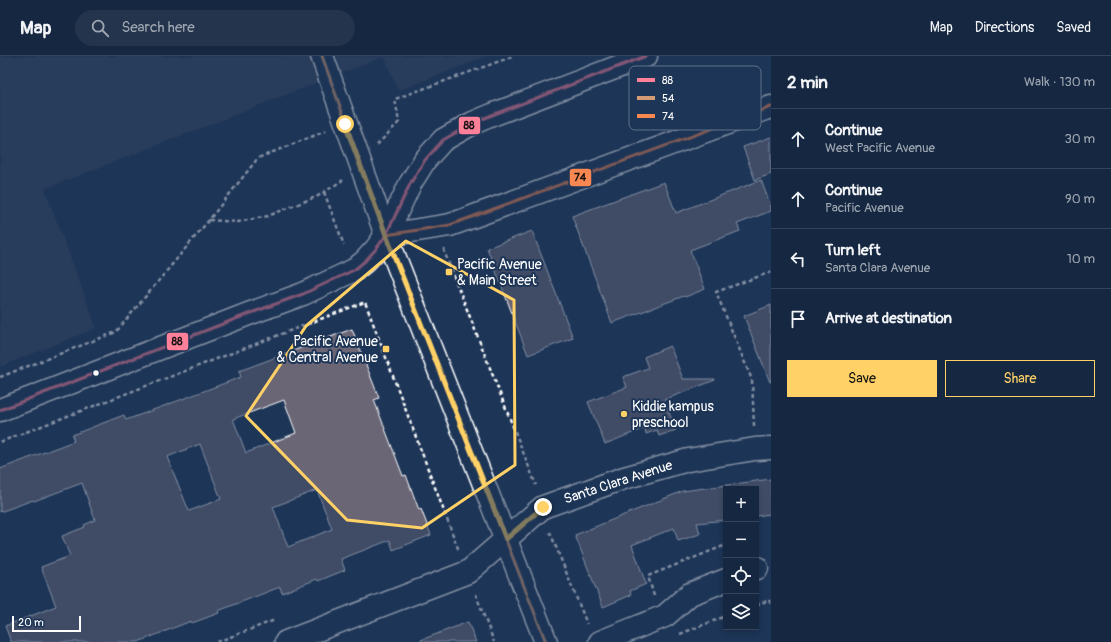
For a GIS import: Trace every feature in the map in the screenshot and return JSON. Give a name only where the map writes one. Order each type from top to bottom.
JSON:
[{"type":"street","points":[[322,56],[386,235],[546,642]]},
{"type":"street","points":[[0,410],[303,294],[354,270],[376,249],[386,235],[410,184],[425,160],[443,140],[473,123],[492,115],[646,56]]},
{"type":"street","points":[[761,111],[771,107]]},
{"type":"street","points":[[386,235],[450,226],[709,130]]},
{"type":"street","name":"Santa Clara Avenue","points":[[286,642],[468,572],[543,507],[624,478],[688,460],[755,449],[771,448]]},
{"type":"street","points":[[594,635],[664,616],[690,594],[723,581]]},
{"type":"path","points":[[399,122],[395,99],[514,56]]},
{"type":"path","points":[[0,377],[116,332],[209,220],[258,158],[330,130]]},
{"type":"path","points":[[209,220],[238,222],[268,216],[318,196],[343,179],[347,174]]},
{"type":"path","points":[[324,192],[344,245]]},
{"type":"path","points":[[447,244],[444,252],[535,486],[543,483]]},
{"type":"path","points":[[760,428],[754,429],[752,380],[716,292],[771,272]]},
{"type":"path","points":[[0,442],[365,302],[459,551]]},
{"type":"path","points":[[550,531],[594,635]]},
{"type":"path","points":[[657,602],[648,576],[723,546]]},
{"type":"path","points":[[476,595],[494,642]]},
{"type":"path","points":[[759,604],[769,600],[771,605]]},
{"type":"path","points":[[676,636],[723,617]]},
{"type":"highlighted area","points":[[406,241],[514,300],[515,465],[422,528],[347,520],[246,416],[306,326]]},
{"type":"shaded area","points":[[0,56],[488,56],[398,91],[384,57],[45,189],[97,328],[0,367]]},
{"type":"building","points":[[771,137],[771,174],[755,180],[743,147]]},
{"type":"building","points":[[761,180],[771,207],[771,211],[737,224],[740,231],[690,250],[705,289],[612,323],[572,216],[664,182],[676,213]]},
{"type":"building","points":[[532,231],[573,338],[528,355],[487,248]]},
{"type":"building","points":[[771,305],[771,382],[770,382],[744,316]]},
{"type":"building","points":[[352,329],[379,398],[374,400],[403,476],[406,475],[419,510],[421,509],[431,535],[393,550],[390,540],[341,559],[345,570],[318,581],[317,579],[282,593],[280,587],[218,611],[219,613],[192,623],[191,621],[138,642],[11,642],[5,626],[56,606],[41,567],[70,556],[62,536],[85,527],[84,525],[95,520],[82,483],[0,512],[0,469],[74,441],[72,435],[124,415],[126,420],[241,377],[239,371]],"holes":[[[284,400],[296,433],[246,453],[233,419]],[[200,444],[221,499],[189,511],[167,457]],[[317,490],[332,529],[288,547],[273,507]]]},
{"type":"building","points":[[670,346],[683,379],[715,380],[664,400],[676,430],[659,436],[657,430],[646,434],[645,428],[605,444],[588,402],[627,387],[623,377],[648,368],[644,357]]},
{"type":"building","points":[[771,479],[771,514],[759,516],[759,486],[723,486],[723,520],[697,523],[700,534],[678,541],[674,528],[632,545],[646,584],[630,591],[631,595],[603,607],[575,535],[683,491]]},
{"type":"building","points":[[468,622],[476,642],[421,642],[421,640]]},
{"type":"transit line","name":"54","points":[[322,56],[386,235],[546,642]]},
{"type":"transit line","name":"88","points":[[0,410],[303,294],[354,270],[376,249],[386,235],[410,184],[425,160],[443,140],[473,123],[492,115],[646,56]]},
{"type":"transit line","name":"74","points":[[761,111],[771,107]]},
{"type":"transit line","name":"74","points":[[386,235],[450,225],[708,130]]},
{"type":"place","name":"Pacific Avenue & Main Street","points":[[449,272]]},
{"type":"place","name":"Pacific Avenue & Central Avenue","points":[[386,349]]},
{"type":"place","name":"Kiddie kampus preschool","points":[[624,414]]},
{"type":"route","points":[[345,124],[386,235],[506,539],[543,507]]}]
